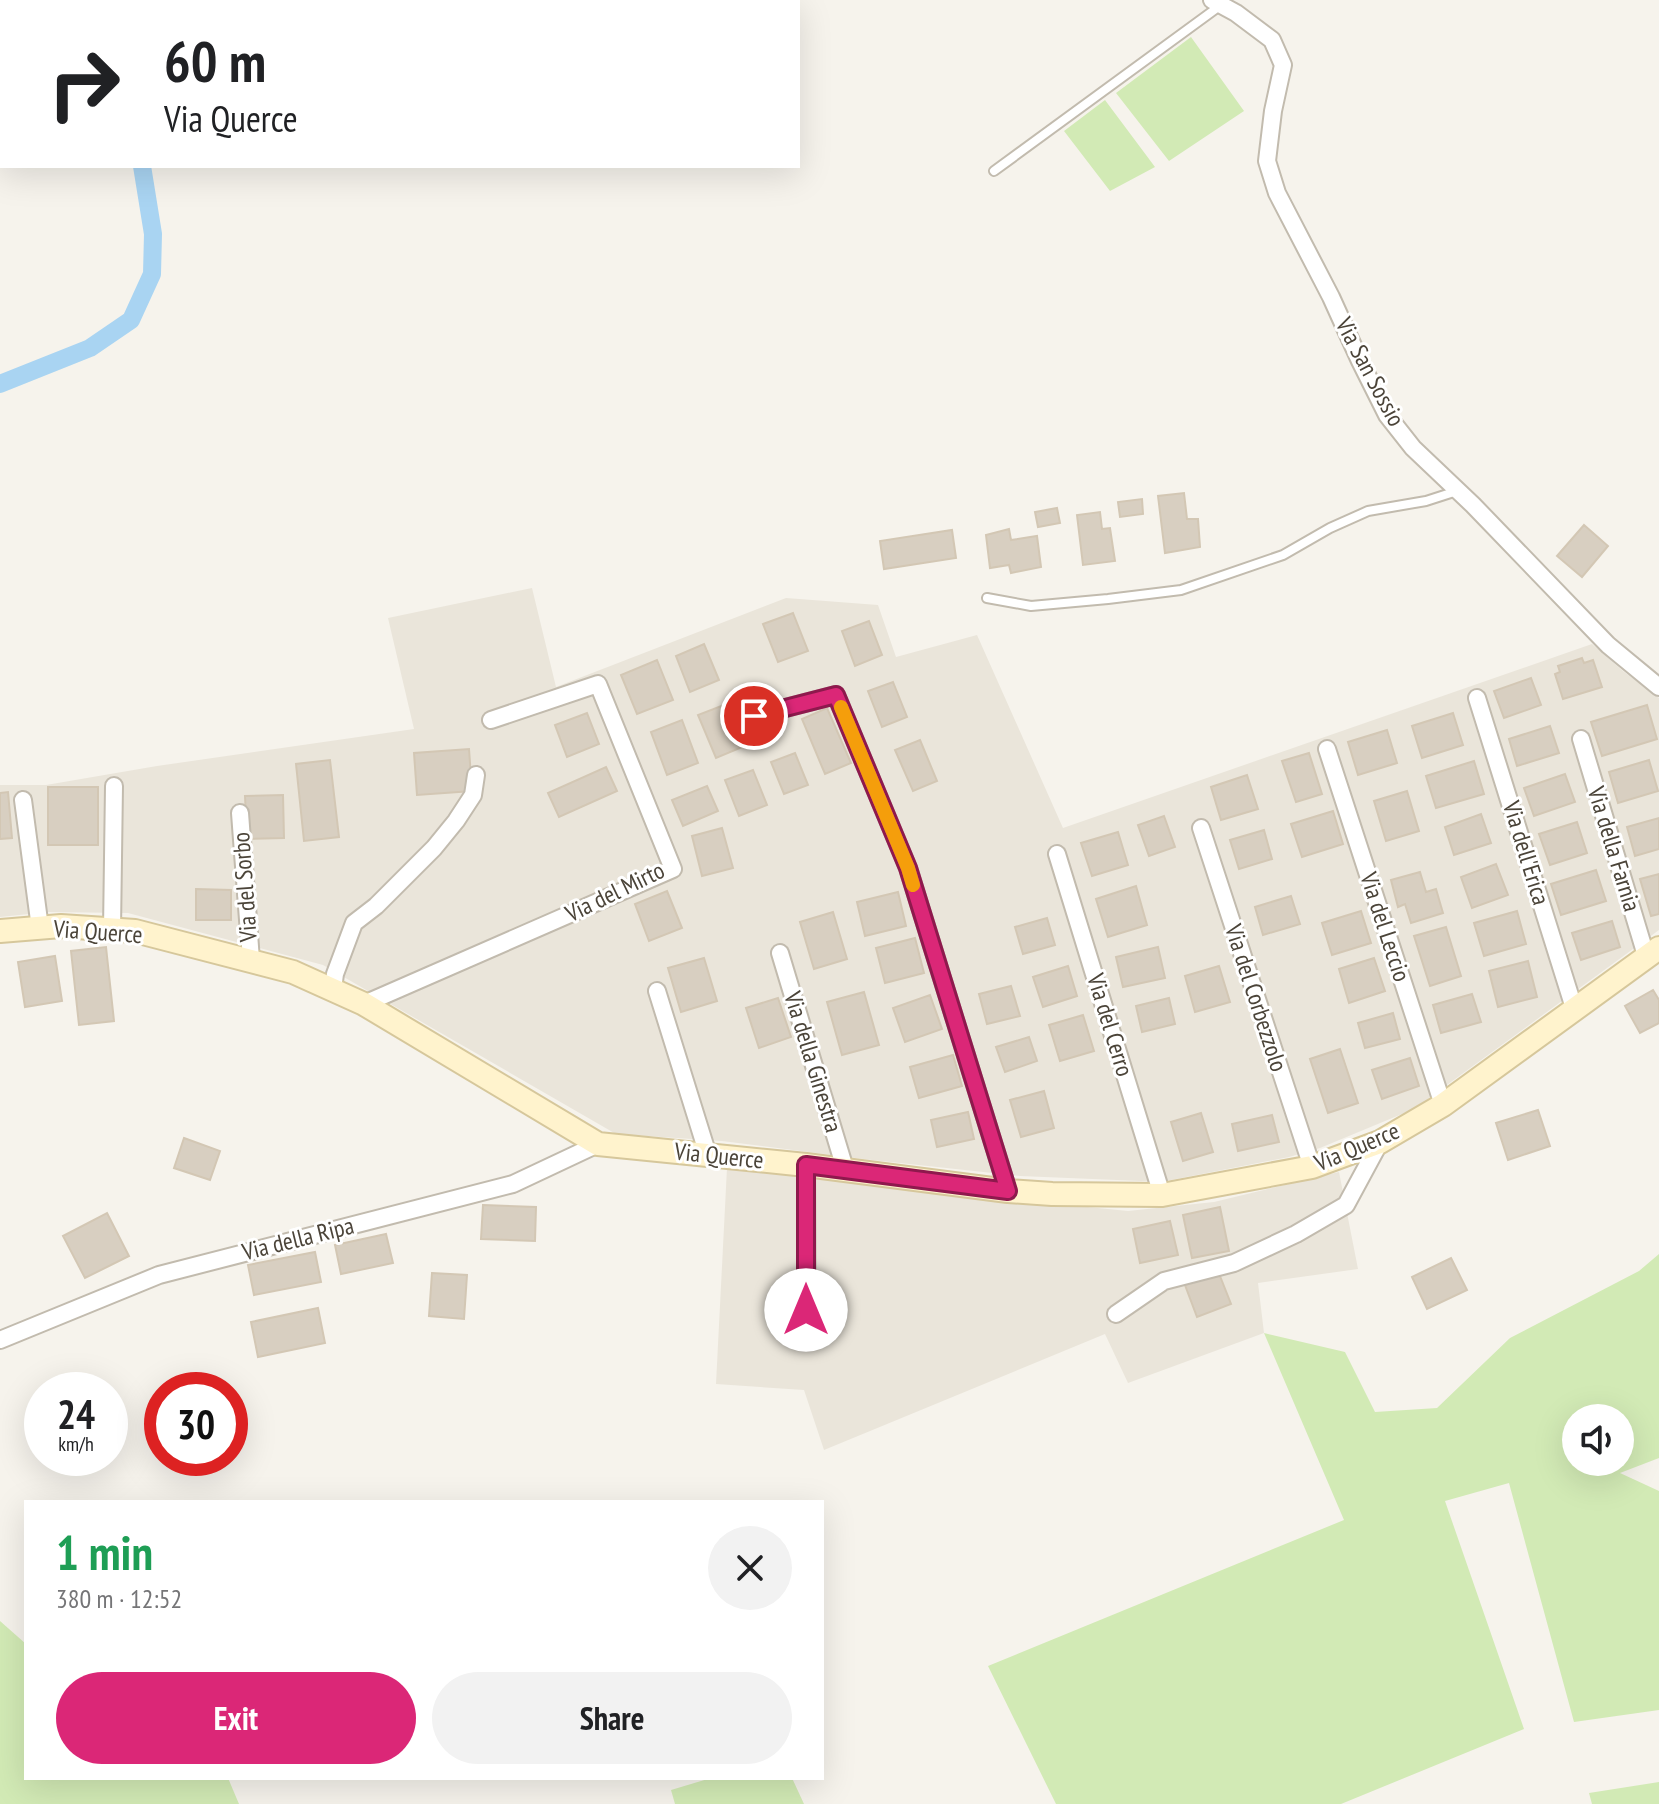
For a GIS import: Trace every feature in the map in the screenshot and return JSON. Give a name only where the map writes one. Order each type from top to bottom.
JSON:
[{"type":"street","name":"Via San Sossio","points":[[1217,2],[1272,40],[1283,65],[1267,161],[1277,193],[1387,415],[1413,448],[1608,645],[1659,687]]},
{"type":"street","name":"Via del Mirto","points":[[364,1004],[673,869],[598,684],[491,720]]},
{"type":"street","points":[[754,716],[836,695],[908,868],[1008,1191]]},
{"type":"street","name":"Via dell'Erica","points":[[1477,698],[1574,1008]]},
{"type":"street","name":"Via della Farnia","points":[[1581,739],[1653,954]]},
{"type":"street","name":"Via del Leccio","points":[[1327,749],[1443,1105]]},
{"type":"street","points":[[333,989],[335,974],[354,923],[376,906],[434,848],[473,795],[476,775]]},
{"type":"street","points":[[112,929],[114,786]]},
{"type":"street","points":[[23,800],[40,928]]},
{"type":"street","name":"Via del Sorbo","points":[[240,813],[246,959]]},
{"type":"street","name":"Via del Corbezzolo","points":[[1201,828],[1312,1167]]},
{"type":"street","points":[[231,845],[246,959]]},
{"type":"street","name":"Via del Cerro","points":[[1057,854],[1162,1195]]},
{"type":"street","name":"Via Querce","points":[[0,931],[61,926],[135,931],[293,972],[364,1004],[598,1144],[1052,1194],[1162,1195],[1312,1167],[1380,1142],[1443,1105],[1653,954]]},
{"type":"street","name":"Via della Ginestra","points":[[780,953],[846,1172]]},
{"type":"street","points":[[657,991],[708,1155]]},
{"type":"street","points":[[1116,1314],[1164,1281],[1234,1263],[1296,1234],[1346,1205],[1380,1142]]},
{"type":"street","name":"Via della Ripa","points":[[0,1340],[159,1275],[513,1184],[598,1144]]},
{"type":"street","points":[[806,1165],[807,1339]]},
{"type":"lane","points":[[994,171],[1217,2]]},
{"type":"lane","points":[[987,598],[1031,606],[1181,590],[1283,555],[1368,511],[1426,501],[1458,491]]},
{"type":"shaded area","points":[[532,588],[556,687],[786,598],[878,605],[896,657],[977,635],[1063,828],[1592,644],[1659,698],[1659,930],[1414,1109],[1320,1148],[1289,1157],[1171,1180],[1141,1181],[1020,1176],[722,1141],[616,1134],[323,965],[128,913],[48,912],[0,917],[0,785],[46,785],[414,729],[388,618]]},
{"type":"shaded area","points":[[727,1168],[1128,1211],[1214,1202],[1339,1172],[1358,1269],[1258,1283],[1264,1333],[1128,1383],[1105,1334],[824,1450],[804,1390],[716,1384]]},
{"type":"green space","points":[[1191,37],[1244,111],[1169,161],[1116,93]]},
{"type":"green space","points":[[1105,100],[1155,167],[1110,191],[1064,131]]},
{"type":"green space","points":[[1659,1254],[1659,1458],[1634,1468],[1634,1404],[1562,1404],[1562,1476],[1626,1476],[1659,1491],[1659,1710],[1574,1722],[1509,1483],[1445,1501],[1524,1729],[1341,1804],[1056,1804],[988,1666],[1344,1520],[1264,1333],[1345,1352],[1375,1412],[1437,1408],[1510,1338],[1639,1271]]},
{"type":"green space","points":[[0,1621],[24,1642],[24,1780],[229,1780],[239,1804],[0,1804]]},
{"type":"green space","points":[[704,1780],[793,1780],[804,1804],[675,1804],[671,1790]]},
{"type":"green space","points":[[1659,1782],[1659,1804],[1592,1804],[1589,1793]]},
{"type":"building","points":[[1184,493],[1187,519],[1198,519],[1200,547],[1165,553],[1158,496]]},
{"type":"building","points":[[1142,499],[1143,514],[1120,517],[1118,502]]},
{"type":"building","points":[[1057,508],[1060,523],[1038,527],[1035,512]]},
{"type":"building","points":[[1100,512],[1102,529],[1110,528],[1115,561],[1083,565],[1077,515]]},
{"type":"building","points":[[1584,525],[1608,546],[1582,577],[1557,556]]},
{"type":"building","points":[[1009,529],[1011,540],[1037,536],[1041,567],[1011,573],[1009,565],[990,568],[986,535]]},
{"type":"building","points":[[952,530],[956,558],[884,569],[880,541]]},
{"type":"building","points":[[793,613],[808,651],[778,662],[763,624]]},
{"type":"building","points":[[869,621],[882,655],[855,666],[842,631]]},
{"type":"building","points":[[704,644],[719,680],[690,692],[676,656]]},
{"type":"building","points":[[1582,658],[1584,663],[1593,660],[1602,687],[1563,699],[1555,674],[1560,672],[1558,666]]},
{"type":"building","points":[[657,660],[673,700],[637,714],[621,675]]},
{"type":"building","points":[[1531,678],[1541,705],[1504,718],[1494,691]]},
{"type":"building","points":[[893,682],[907,717],[882,727],[868,691]]},
{"type":"building","points":[[729,703],[747,745],[716,758],[698,715]]},
{"type":"building","points":[[1647,705],[1657,739],[1602,756],[1591,722]]},
{"type":"building","points":[[827,708],[851,763],[825,774],[802,719]]},
{"type":"building","points":[[587,713],[599,744],[567,757],[555,725]]},
{"type":"building","points":[[1453,713],[1463,745],[1422,758],[1412,726]]},
{"type":"building","points":[[682,720],[698,763],[667,775],[651,732]]},
{"type":"building","points":[[1550,726],[1559,753],[1517,766],[1509,739]]},
{"type":"building","points":[[1387,730],[1397,763],[1358,775],[1348,742]]},
{"type":"building","points":[[920,740],[937,781],[913,791],[895,750]]},
{"type":"building","points":[[469,749],[472,791],[417,795],[414,753]]},
{"type":"building","points":[[795,753],[808,785],[784,794],[771,762]]},
{"type":"building","points":[[1309,753],[1322,794],[1296,802],[1282,761]]},
{"type":"building","points":[[330,760],[339,837],[304,841],[296,764]]},
{"type":"building","points":[[1649,760],[1658,791],[1618,803],[1609,772]]},
{"type":"building","points":[[1474,761],[1484,794],[1436,808],[1426,776]]},
{"type":"building","points":[[606,767],[617,791],[559,817],[548,793]]},
{"type":"building","points":[[753,770],[767,805],[739,816],[725,780]]},
{"type":"building","points":[[1565,774],[1575,802],[1534,816],[1524,788]]},
{"type":"building","points":[[1247,775],[1258,809],[1221,820],[1211,787]]},
{"type":"building","points":[[707,786],[718,811],[683,826],[672,800]]},
{"type":"building","points":[[48,787],[98,787],[98,845],[48,845]]},
{"type":"building","points":[[1407,791],[1419,831],[1386,841],[1374,801]]},
{"type":"building","points":[[8,792],[12,838],[0,839],[0,793]]},
{"type":"building","points":[[283,795],[284,838],[247,839],[245,796]]},
{"type":"building","points":[[1333,811],[1343,844],[1302,857],[1291,824]]},
{"type":"building","points":[[1481,814],[1491,843],[1454,855],[1445,827]]},
{"type":"building","points":[[1164,816],[1175,847],[1149,856],[1138,825]]},
{"type":"building","points":[[1659,818],[1659,849],[1635,856],[1627,827]]},
{"type":"building","points":[[1577,822],[1587,853],[1550,865],[1539,834]]},
{"type":"building","points":[[722,828],[733,868],[702,876],[692,836]]},
{"type":"building","points":[[1264,830],[1272,859],[1239,869],[1230,840]]},
{"type":"building","points":[[1118,832],[1128,865],[1092,876],[1081,843]]},
{"type":"building","points":[[1496,864],[1508,895],[1472,908],[1461,877]]},
{"type":"building","points":[[1596,870],[1606,901],[1561,915],[1551,884]]},
{"type":"building","points":[[1420,872],[1426,892],[1436,889],[1443,913],[1411,923],[1405,904],[1398,907],[1391,880]]},
{"type":"building","points":[[1659,874],[1659,914],[1651,916],[1640,879]]},
{"type":"building","points":[[1136,886],[1147,925],[1108,937],[1096,899]]},
{"type":"building","points":[[196,889],[231,890],[231,920],[196,920]]},
{"type":"building","points":[[667,891],[682,928],[649,941],[635,904]]},
{"type":"building","points":[[898,892],[906,926],[865,936],[857,902]]},
{"type":"building","points":[[1291,896],[1300,924],[1263,935],[1255,907]]},
{"type":"building","points":[[1361,911],[1371,943],[1332,955],[1322,923]]},
{"type":"building","points":[[1517,911],[1526,944],[1484,956],[1474,923]]},
{"type":"building","points":[[833,912],[847,959],[814,969],[800,922]]},
{"type":"building","points":[[1047,918],[1055,945],[1023,954],[1015,927]]},
{"type":"building","points":[[1612,921],[1620,947],[1581,960],[1572,933]]},
{"type":"building","points":[[1446,927],[1461,976],[1430,986],[1414,936]]},
{"type":"building","points":[[915,938],[924,973],[885,983],[876,948]]},
{"type":"building","points":[[106,947],[114,1021],[79,1025],[71,951]]},
{"type":"building","points":[[1158,947],[1165,978],[1123,987],[1116,957]]},
{"type":"building","points":[[55,956],[62,1001],[25,1007],[18,962]]},
{"type":"building","points":[[704,958],[717,1001],[681,1012],[668,968]]},
{"type":"building","points":[[1374,958],[1385,991],[1349,1003],[1339,969]]},
{"type":"building","points":[[1528,961],[1537,997],[1498,1007],[1489,971]]},
{"type":"building","points":[[1068,966],[1077,996],[1043,1007],[1033,977]]},
{"type":"building","points":[[1219,966],[1230,1002],[1195,1012],[1185,976]]},
{"type":"building","points":[[1011,986],[1020,1016],[987,1024],[979,994]]},
{"type":"building","points":[[1653,990],[1659,1000],[1659,1023],[1640,1033],[1625,1006]]},
{"type":"building","points":[[864,992],[879,1045],[842,1055],[827,1002]]},
{"type":"building","points":[[1472,994],[1481,1022],[1441,1033],[1433,1005]]},
{"type":"building","points":[[930,995],[942,1029],[905,1042],[893,1008]]},
{"type":"building","points":[[778,998],[791,1037],[759,1048],[746,1008]]},
{"type":"building","points":[[1169,998],[1175,1024],[1142,1032],[1136,1006]]},
{"type":"building","points":[[1393,1013],[1400,1039],[1365,1048],[1358,1023]]},
{"type":"building","points":[[1083,1015],[1094,1051],[1060,1061],[1049,1025]]},
{"type":"building","points":[[1029,1037],[1037,1061],[1005,1072],[996,1047]]},
{"type":"building","points":[[1340,1049],[1358,1103],[1328,1113],[1310,1059]]},
{"type":"building","points":[[953,1055],[962,1086],[919,1098],[910,1067]]},
{"type":"building","points":[[1410,1058],[1419,1086],[1382,1099],[1372,1070]]},
{"type":"building","points":[[1044,1091],[1054,1128],[1021,1137],[1010,1100]]},
{"type":"building","points":[[1538,1110],[1550,1146],[1508,1160],[1496,1123]]},
{"type":"building","points":[[968,1112],[974,1139],[937,1147],[931,1120]]},
{"type":"building","points":[[1201,1113],[1213,1152],[1183,1161],[1171,1122]]},
{"type":"building","points":[[1272,1115],[1279,1142],[1238,1151],[1232,1124]]},
{"type":"building","points":[[184,1138],[220,1151],[210,1180],[174,1168]]},
{"type":"building","points":[[483,1205],[536,1207],[535,1241],[481,1239]]},
{"type":"building","points":[[1220,1207],[1229,1251],[1192,1258],[1183,1215]]},
{"type":"building","points":[[107,1213],[129,1256],[85,1278],[63,1236]]},
{"type":"building","points":[[1170,1221],[1178,1255],[1140,1263],[1133,1229]]},
{"type":"building","points":[[386,1234],[393,1263],[341,1274],[335,1245]]},
{"type":"building","points":[[315,1252],[321,1282],[254,1295],[248,1265]]},
{"type":"building","points":[[1451,1258],[1467,1290],[1427,1309],[1412,1277]]},
{"type":"building","points":[[1218,1271],[1231,1304],[1197,1317],[1185,1285]]},
{"type":"building","points":[[432,1273],[467,1275],[464,1319],[429,1316]]},
{"type":"building","points":[[318,1308],[325,1343],[258,1357],[251,1322]]},
{"type":"waterway","points":[[0,384],[90,348],[131,320],[152,274],[153,234],[142,168]]},
{"type":"slow traffic","points":[[841,707],[913,885]]},
{"type":"route","points":[[754,716],[836,695],[908,868],[1008,1191],[806,1165],[806,1310]]}]
